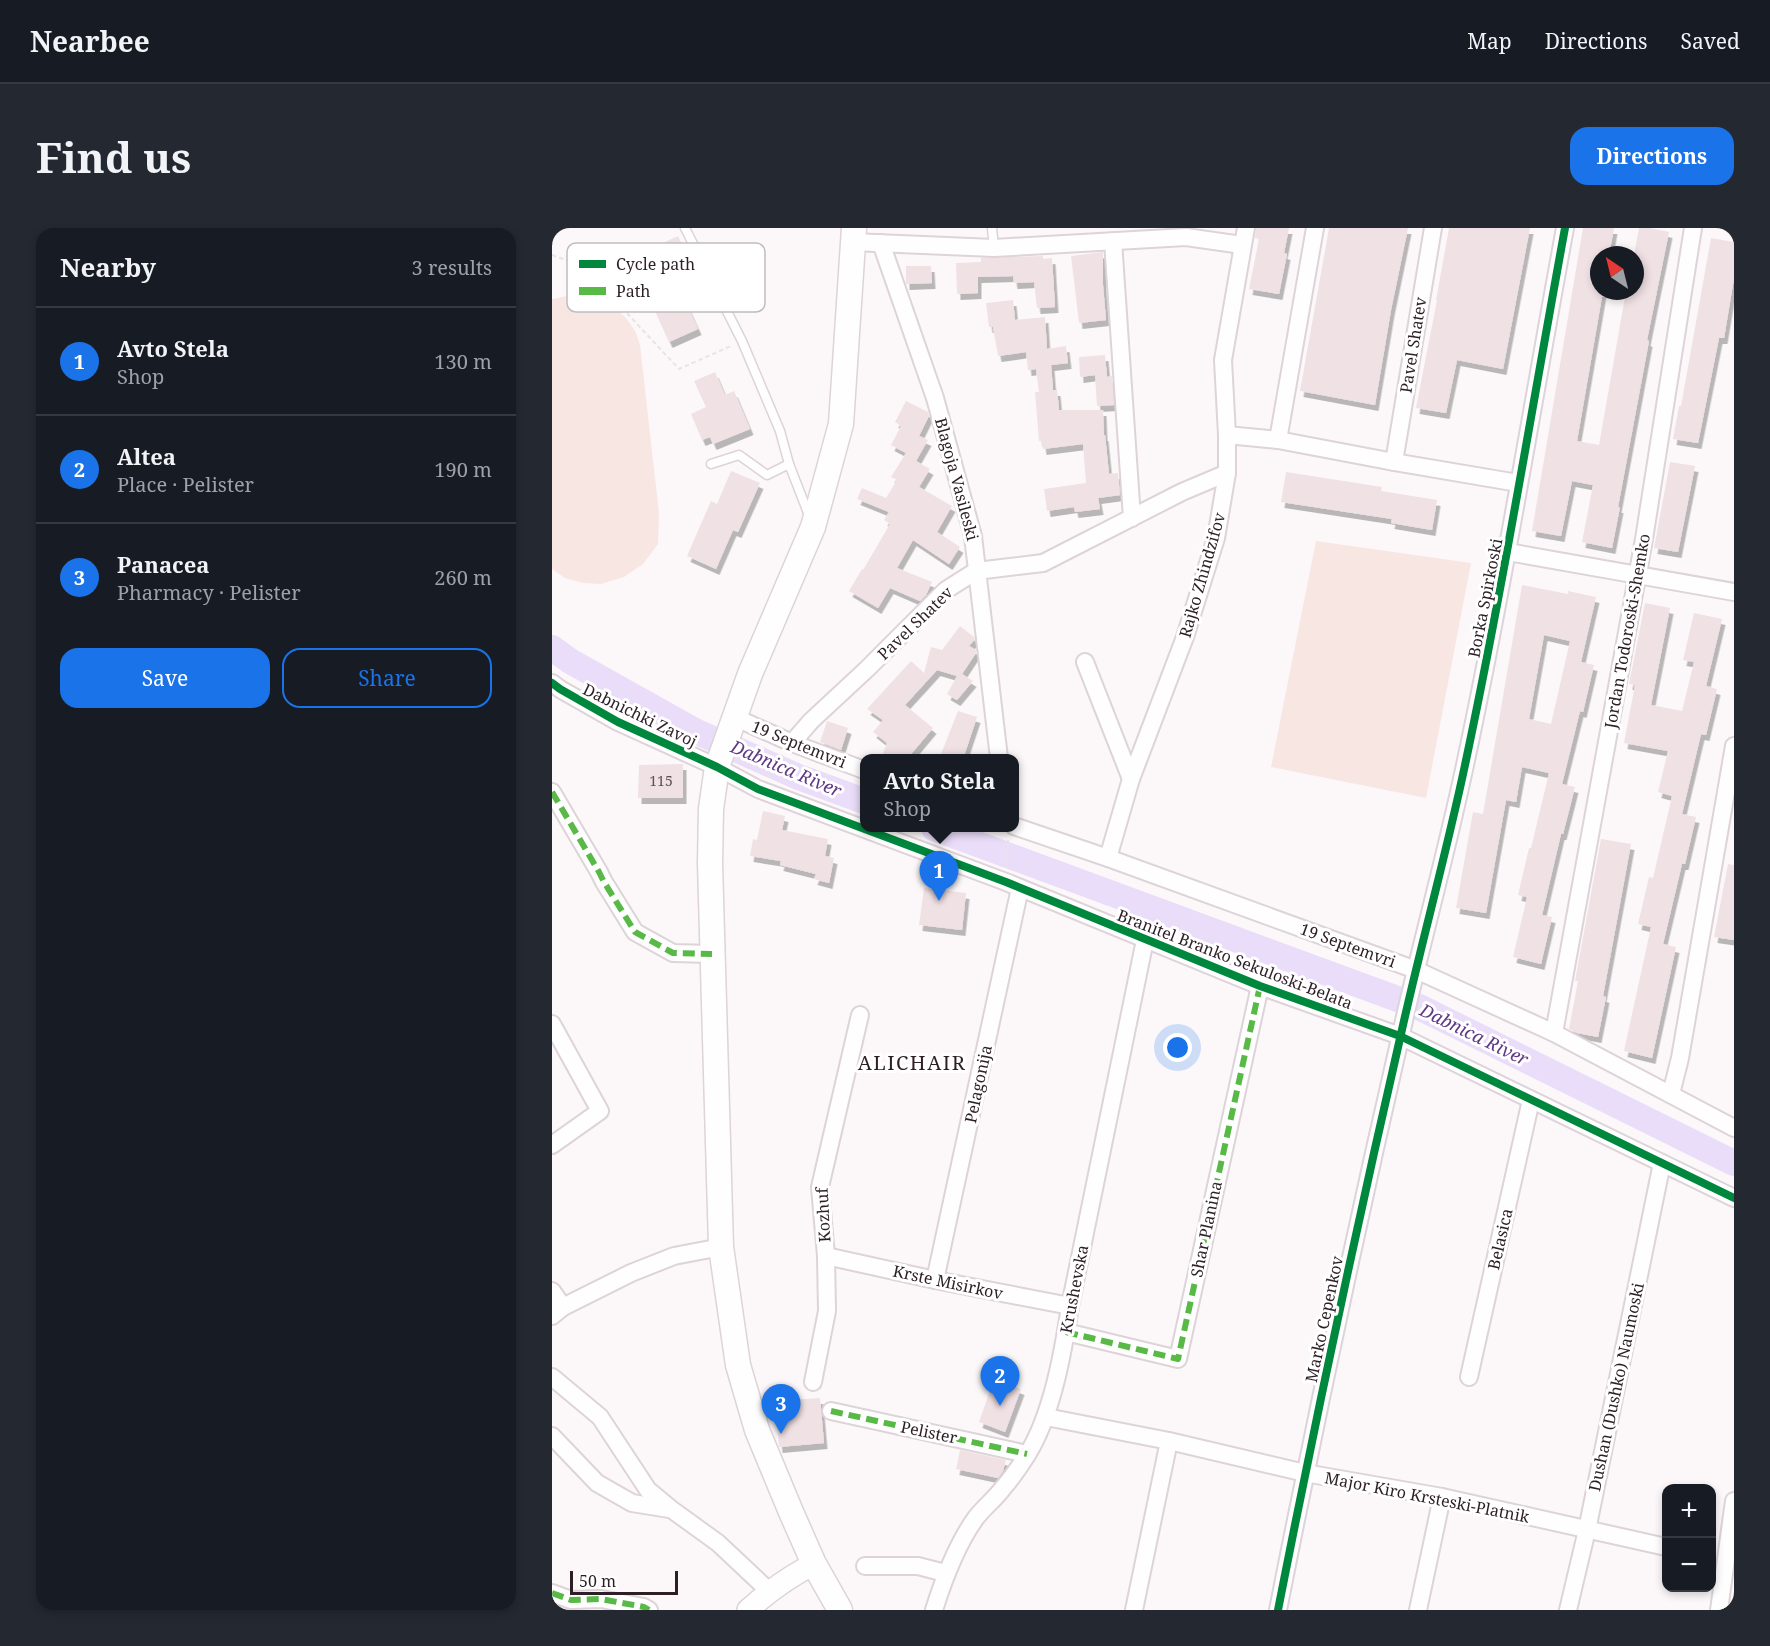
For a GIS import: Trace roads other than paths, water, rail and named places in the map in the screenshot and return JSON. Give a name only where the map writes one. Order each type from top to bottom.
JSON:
[{"type":"main road","points":[[840,1610],[814,1564],[757,1430],[738,1365],[721,1247],[712,954],[711,809],[717,767],[734,717],[813,527],[841,424],[853,235]]},
{"type":"street","name":"Rajko Zhindzifov","points":[[1108,858],[1131,779],[1185,637],[1216,538],[1227,474],[1223,360],[1246,228]]},
{"type":"street","points":[[1278,440],[1315,228]]},
{"type":"street","name":"Pavel Shatev","points":[[1394,462],[1433,228]]},
{"type":"street","name":"Borka Spirkoski","points":[[1400,1036],[1464,769],[1508,552],[1518,483],[1565,228]]},
{"type":"street","name":"Jordan Todoroski-Shemko","points":[[1554,1033],[1637,576],[1692,228]]},
{"type":"street","points":[[853,235],[881,243],[994,248],[1187,232],[1242,245]]},
{"type":"street","points":[[1115,238],[1132,518]]},
{"type":"street","name":"Blagoja Vasileski","points":[[881,243],[935,398],[973,536],[998,754]]},
{"type":"street","points":[[1227,435],[1278,440],[1518,483]]},
{"type":"street","name":"Pavel Shatev","points":[[792,743],[811,721],[946,590],[976,571],[1043,563],[1182,492],[1227,474]]},
{"type":"street","points":[[1508,552],[1734,592]]},
{"type":"street","points":[[1085,662],[1131,779]]},
{"type":"street","name":"Dabnichki Zavoj","points":[[552,683],[618,722],[717,767]]},
{"type":"street","name":"19 Septemvri","points":[[734,717],[792,743],[860,768]]},
{"type":"street","points":[[1671,1094],[1680,1058],[1734,746]]},
{"type":"street","name":"Branitel Branko Sekuloski-Belata","points":[[717,767],[758,789],[860,827]]},
{"type":"street","points":[[552,792],[603,882],[635,932],[673,953],[712,954]]},
{"type":"street","name":"Branitel Branko Sekuloski-Belata","points":[[872,832],[1013,885],[1260,986],[1400,1036],[1734,1198]]},
{"type":"street","name":"19 Septemvri","points":[[1011,832],[1108,858],[1416,970],[1554,1033],[1734,1128]]},
{"type":"street","name":"Pelagonija","points":[[935,1280],[1013,885]]},
{"type":"street","name":"Krushevska","points":[[934,1610],[945,1573],[976,1518],[1003,1489],[1028,1454],[1046,1417],[1066,1332],[1145,940]]},
{"type":"street","name":"Shar Planina","points":[[1066,1332],[1178,1359],[1260,986]]},
{"type":"street","name":"Kozhuf","points":[[813,1382],[827,1311],[826,1256],[820,1187],[860,1015]]},
{"type":"street","points":[[552,1024],[600,1111],[552,1145]]},
{"type":"street","name":"Marko Cepenkov","points":[[1278,1610],[1335,1330],[1400,1036]]},
{"type":"street","name":"Belasica","points":[[1469,1377],[1531,1100]]},
{"type":"street","name":"Dushan (Dushko) Naumoski","points":[[1568,1610],[1587,1530],[1662,1163]]},
{"type":"street","points":[[552,1291],[558,1312],[631,1273],[674,1256],[721,1247]]},
{"type":"street","name":"Krste Misirkov","points":[[826,1256],[1070,1306]]},
{"type":"street","points":[[552,1377],[600,1417],[648,1490],[718,1543],[769,1591]]},
{"type":"street","name":"Pelister","points":[[831,1411],[1028,1454]]},
{"type":"street","name":"Major Kiro Krsteski-Platnik","points":[[1046,1417],[1168,1441],[1305,1473],[1442,1497],[1662,1546]]},
{"type":"street","points":[[552,1436],[597,1483],[632,1503],[671,1509]]},
{"type":"street","points":[[1134,1610],[1168,1441]]},
{"type":"street","points":[[1419,1610],[1442,1497]]},
{"type":"street","points":[[1719,1610],[1724,1556],[1734,1501]]},
{"type":"street","points":[[748,1610],[790,1576],[814,1564]]},
{"type":"street","points":[[865,1566],[918,1566],[945,1573]]},
{"type":"street","points":[[552,1593],[571,1600],[601,1599],[644,1607],[649,1610]]},
{"type":"lane","points":[[685,228],[693,243]]},
{"type":"lane","points":[[992,228],[994,248]]},
{"type":"lane","points":[[727,312],[780,430],[789,464],[813,527]]},
{"type":"lane","points":[[711,464],[740,455],[767,475],[789,464]]},
{"type":"waterway","name":"Dabnica River","points":[[552,648],[570,661],[695,731],[796,776],[860,800]]},
{"type":"waterway","name":"Dabnica River","points":[[945,832],[1419,1007],[1734,1163]]},
{"type":"place","name":"Avto Stela","points":[[939,901]]},
{"type":"place","name":"Altea","points":[[1000,1406]]},
{"type":"place","name":"Panacea","points":[[781,1434]]},
{"type":"district","name":"ALICHAIR","points":[[912,1063]]}]
